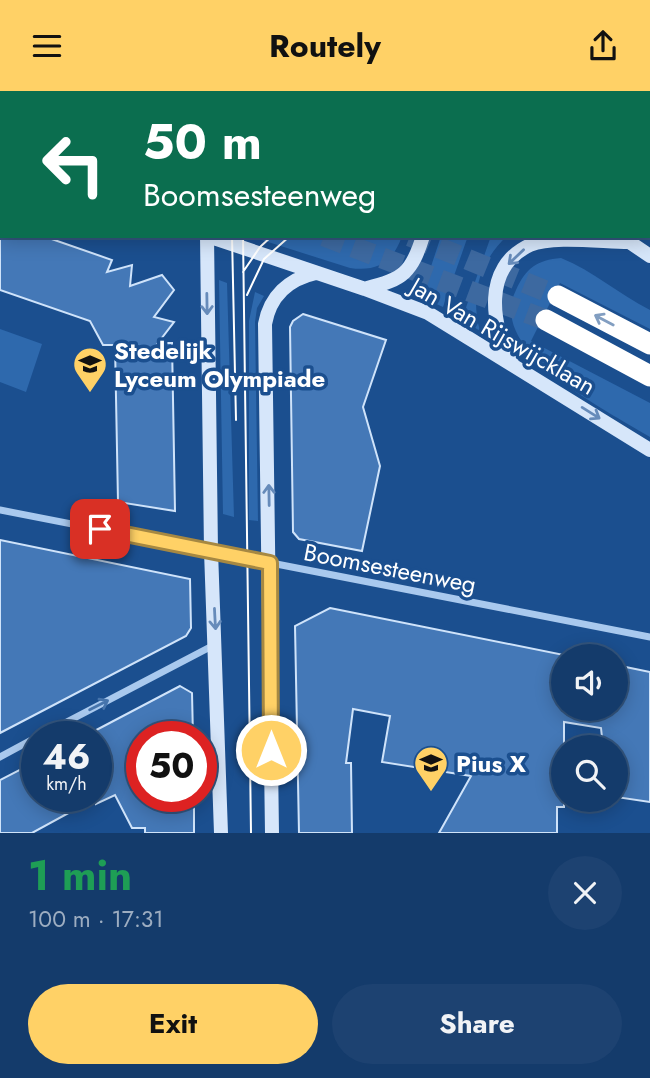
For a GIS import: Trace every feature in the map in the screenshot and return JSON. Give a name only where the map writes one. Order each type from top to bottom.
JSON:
[{"type":"highway","points":[[558,296],[650,344]]},
{"type":"highway","points":[[546,320],[650,376]]},
{"type":"main road","points":[[207,238],[211,551],[221,833]]},
{"type":"main road","name":"Jan Van Rijswijcklaan","points":[[213,238],[428,313],[650,450]]},
{"type":"main road","points":[[365,289],[390,283],[402,276],[412,265],[422,238]]},
{"type":"main road","points":[[513,364],[500,341],[494,318],[494,293],[511,260],[530,245],[546,241],[624,239],[650,256]]},
{"type":"main road","points":[[272,833],[265,324],[267,312],[278,295],[300,277],[316,273]]},
{"type":"street","name":"Boomsesteenweg","points":[[0,510],[650,637]]},
{"type":"street","points":[[68,721],[216,644]]},
{"type":"street","points":[[0,757],[21,746]]},
{"type":"shaded area","points":[[255,238],[401,238],[394,253],[383,263],[368,268],[350,268]]},
{"type":"shaded area","points":[[440,238],[467,238],[443,307],[421,297]]},
{"type":"shaded area","points":[[490,238],[505,238],[490,257],[479,280],[476,304],[480,331],[462,319]]},
{"type":"shaded area","points":[[561,258],[584,269],[650,310],[650,329],[560,283],[531,341],[650,403],[650,437],[556,377],[534,357],[518,335],[511,313],[520,282],[528,271],[539,263]]},
{"type":"shaded area","points":[[219,280],[227,283],[234,517],[223,514]]},
{"type":"shaded area","points":[[255,292],[264,296],[257,308],[255,322],[258,521],[249,520],[249,321]]},
{"type":"shaded area","points":[[0,329],[42,344],[26,392],[0,382]]},
{"type":"building","points":[[0,238],[49,238],[112,260],[107,272],[132,265],[130,286],[162,275],[174,290],[154,317],[174,322],[158,343],[172,343],[175,511],[118,502],[115,345],[103,345],[90,321],[0,290]]},
{"type":"building","points":[[303,314],[386,340],[363,407],[380,466],[362,551],[299,539],[293,532],[290,327],[293,321]]},
{"type":"building","points":[[0,540],[190,579],[191,628],[186,636],[0,733]]},
{"type":"building","points":[[330,608],[551,652],[551,721],[628,721],[628,667],[650,672],[650,802],[628,799],[628,735],[602,735],[601,728],[564,722],[564,735],[551,735],[551,812],[557,812],[557,833],[439,833],[471,776],[382,762],[390,716],[353,709],[346,763],[351,763],[352,833],[299,833],[295,626]]},
{"type":"building","points":[[180,686],[192,693],[193,721],[126,721],[126,812],[194,812],[194,833],[145,833],[145,828],[132,828],[115,795],[112,796],[112,722]]},
{"type":"building","points":[[21,769],[21,812],[70,812],[32,833],[0,833],[0,780]]},
{"type":"tunnel","points":[[329,238],[546,320]]},
{"type":"tunnel","points":[[415,238],[558,296]]},
{"type":"tram line","points":[[232,238],[236,420]]},
{"type":"tram line","points":[[243,238],[251,833]]},
{"type":"tram line","points":[[243,272],[260,247],[270,238]]},
{"type":"tram line","points":[[247,295],[264,259],[288,238]]},
{"type":"place","name":"Stedelijk Lyceum Olympiade","points":[[90,394]]},
{"type":"place","name":"Pius X","points":[[431,793]]},
{"type":"route","points":[[100,529],[270,563],[271,750]]}]
